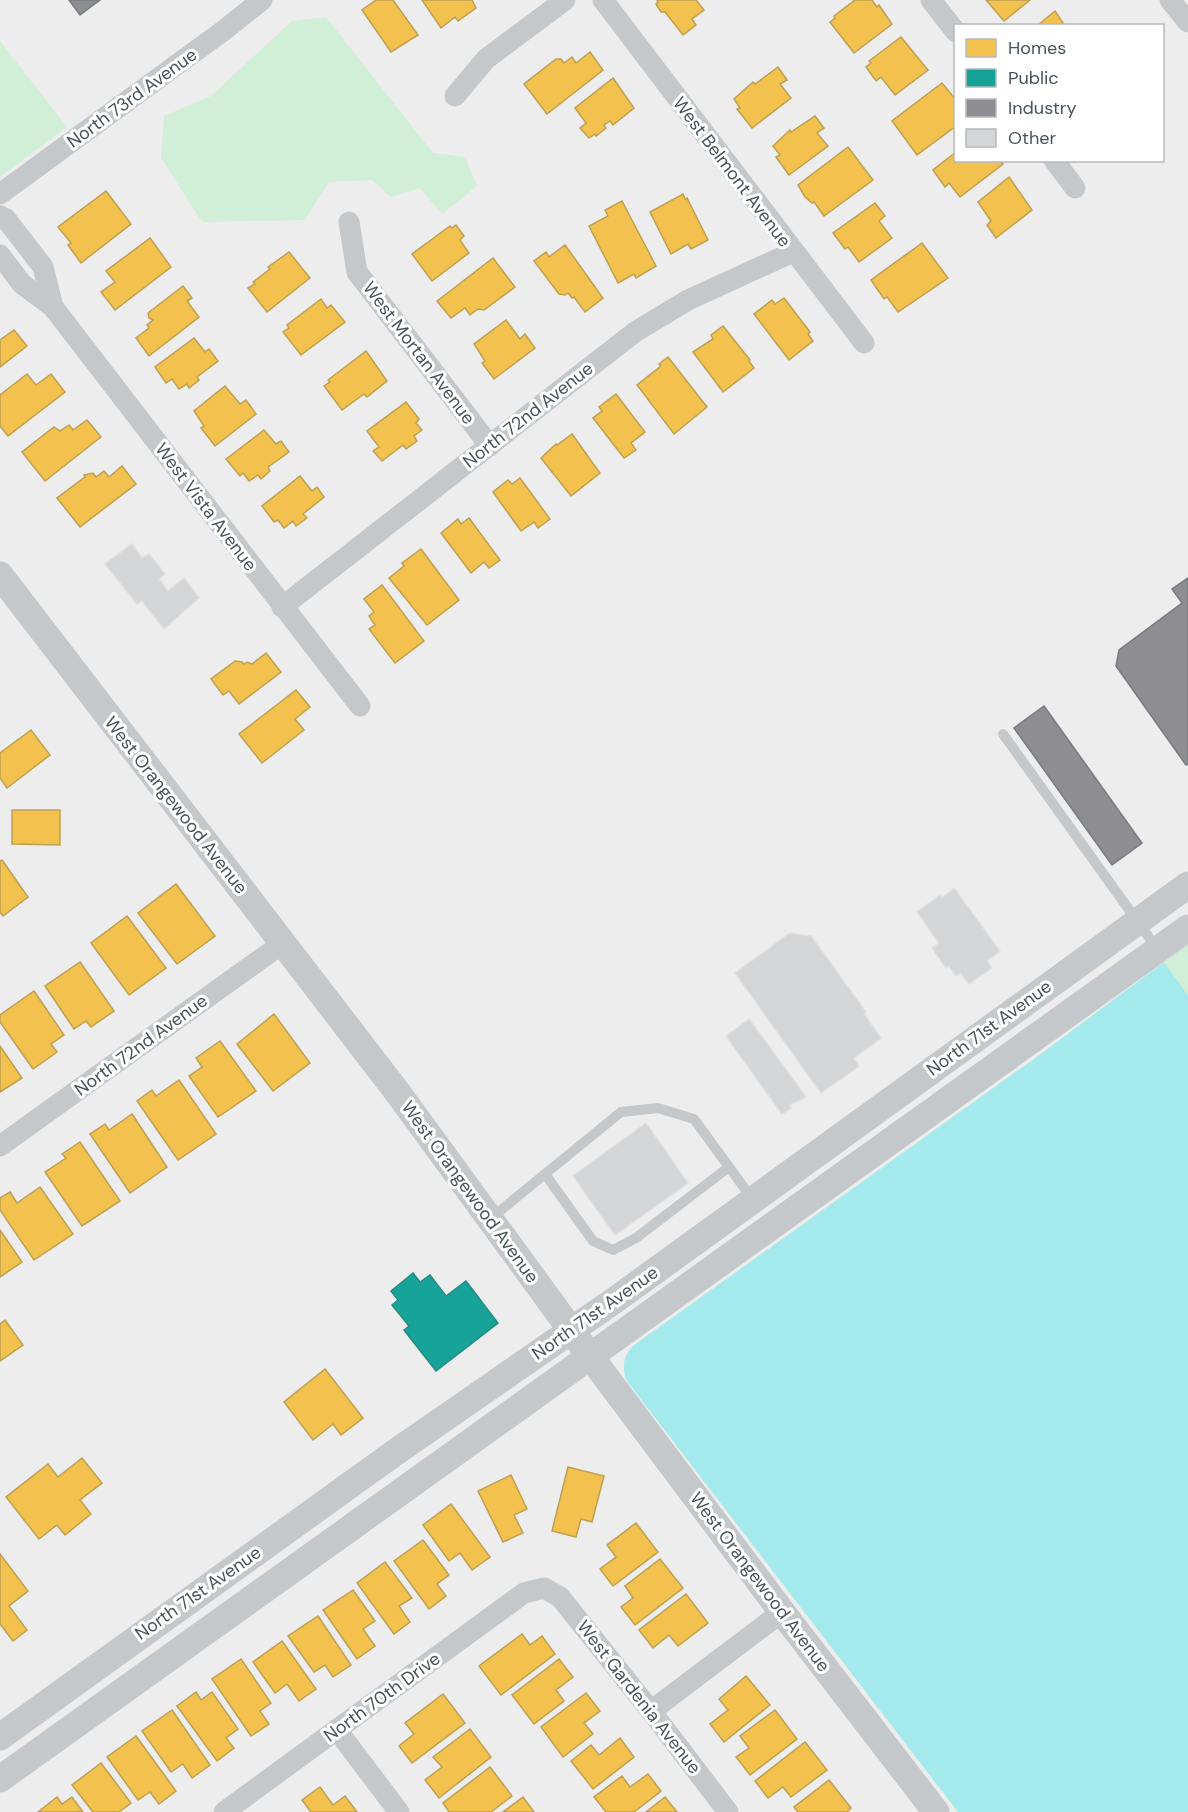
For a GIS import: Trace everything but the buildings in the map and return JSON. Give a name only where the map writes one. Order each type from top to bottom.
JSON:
[{"type":"street","name":"North 73rd Avenue","points":[[0,194],[262,0]]},
{"type":"street","points":[[454,96],[486,60],[565,0]]},
{"type":"street","name":"West Belmont Avenue","points":[[603,0],[864,343]]},
{"type":"street","points":[[931,0],[954,29]]},
{"type":"street","points":[[1170,0],[1188,22]]},
{"type":"street","points":[[1056,162],[1075,188]]},
{"type":"street","name":"West Vista Avenue","points":[[0,216],[6,219],[43,267],[53,307]]},
{"type":"street","name":"West Mortan Avenue","points":[[350,222],[357,272],[490,446]]},
{"type":"street","name":"North 72nd Avenue","points":[[282,607],[611,350],[660,315],[716,286],[793,252]]},
{"type":"street","name":"West Vista Avenue","points":[[0,255],[22,284],[53,307],[360,706]]},
{"type":"street","name":"West Orangewood Avenue","points":[[0,575],[398,1093],[590,1356],[936,1812]]},
{"type":"street","name":"North 71st Avenue","points":[[0,1737],[753,1200],[1188,885]]},
{"type":"street","name":"North 71st Avenue","points":[[0,1779],[1188,928]]},
{"type":"street","name":"North 72nd Avenue","points":[[0,1146],[283,943]]},
{"type":"street","name":"West Gardenia Avenue","points":[[544,1588],[560,1597],[728,1812]]},
{"type":"street","name":"North 70th Drive","points":[[224,1812],[524,1593],[544,1588]]},
{"type":"street","points":[[651,1711],[782,1612]]},
{"type":"street","points":[[94,1668],[115,1696]]},
{"type":"street","points":[[337,1730],[399,1812]]},
{"type":"lane","points":[[1003,734],[1158,950]]},
{"type":"lane","points":[[490,1219],[621,1112],[658,1108],[694,1119],[753,1200]]},
{"type":"lane","points":[[545,1174],[593,1241],[613,1250],[636,1238],[729,1167]]},
{"type":"green space","points":[[326,17],[433,153],[465,157],[477,186],[442,214],[420,188],[391,197],[372,180],[329,182],[305,220],[202,222],[161,158],[164,116],[211,96],[292,21]]},
{"type":"green space","points":[[0,41],[67,127],[0,177]]},
{"type":"green space","points":[[1188,945],[1188,995],[1164,962]]},
{"type":"water","points":[[1164,962],[1188,995],[1188,1812],[958,1812],[626,1380],[624,1361],[634,1345],[1038,1056]]}]
